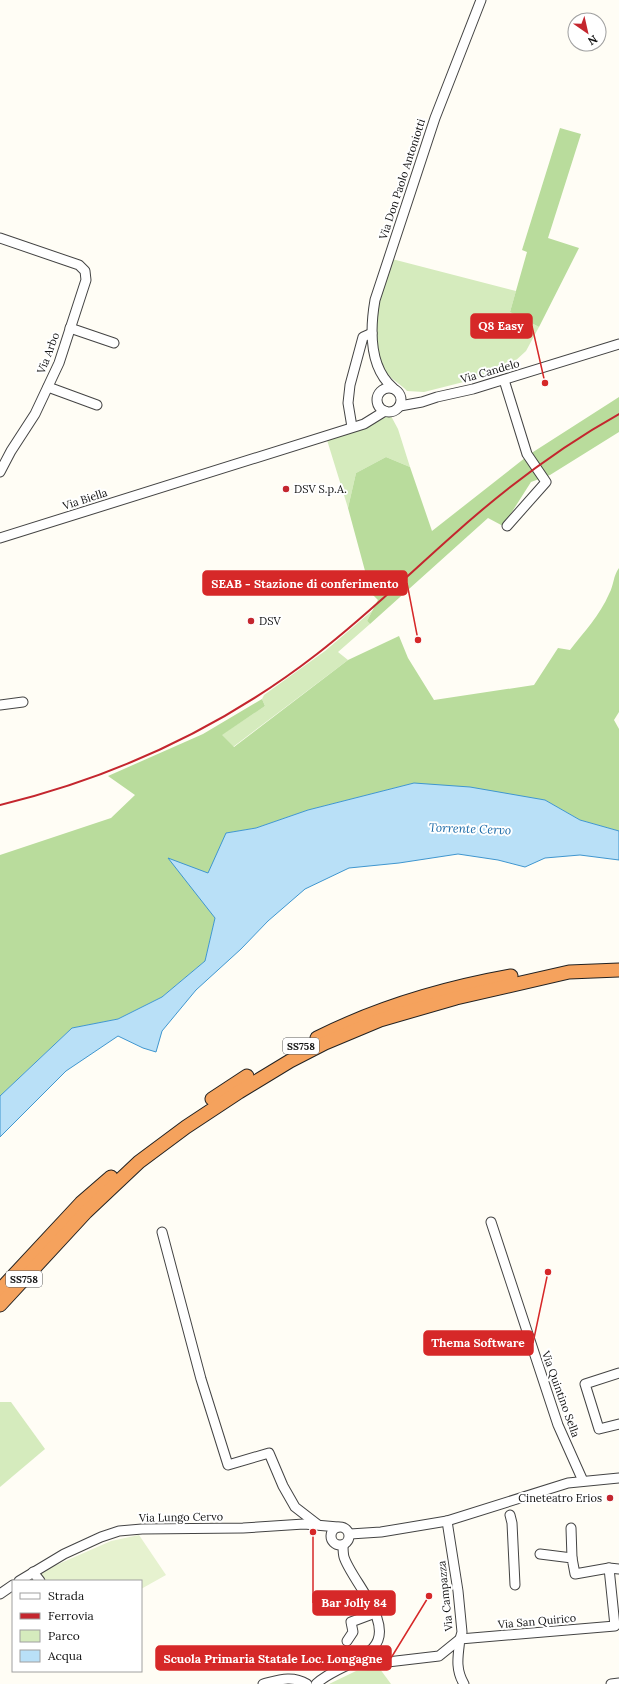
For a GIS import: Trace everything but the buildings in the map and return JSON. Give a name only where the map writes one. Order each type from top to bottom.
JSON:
[{"type":"highway","name":"SS758","points":[[0,1290],[81,1203],[136,1155],[189,1115],[232,1086],[285,1054],[351,1021],[452,988],[566,967],[619,963]]},
{"type":"highway","name":"SS758","points":[[0,1305],[86,1212],[139,1162],[186,1127],[290,1061],[325,1043],[380,1020],[456,998],[569,972],[619,970]]},
{"type":"street","name":"Via Don Paolo Antoniotti","points":[[393,388],[382,376],[379,370],[367,333],[375,300],[435,118],[481,0]]},
{"type":"street","name":"Via Arbo","points":[[0,238],[80,265],[85,271],[86,280],[59,363],[35,414],[10,452],[0,472]]},
{"type":"street","name":"Via Arbo","points":[[70,328],[114,343]]},
{"type":"street","points":[[352,427],[348,403],[350,384],[367,333]]},
{"type":"street","name":"Via Candelo","points":[[400,406],[473,389],[619,344]]},
{"type":"street","name":"Via Don Paolo Antoniotti","points":[[379,370],[380,392]]},
{"type":"street","points":[[504,380],[527,454],[546,482],[507,526]]},
{"type":"street","name":"Via Arbo","points":[[48,387],[97,405]]},
{"type":"street","points":[[386,388],[393,388],[400,395],[400,406],[395,410],[385,411],[364,424],[352,427],[375,409],[380,392],[386,388]]},
{"type":"street","name":"Via Candelo","points":[[400,395],[418,398],[437,397]]},
{"type":"street","points":[[377,401],[379,407],[385,411]]},
{"type":"street","name":"Via Biella","points":[[0,538],[352,427]]},
{"type":"street","points":[[0,705],[23,702]]},
{"type":"street","name":"Via Quintino Sella","points":[[491,1222],[558,1425],[583,1481]]},
{"type":"street","points":[[162,1232],[200,1379],[228,1465],[269,1453],[283,1486],[296,1506],[322,1525],[337,1544],[343,1545],[348,1542],[350,1534]]},
{"type":"street","points":[[619,1373],[585,1384],[598,1429],[619,1424]]},
{"type":"street","points":[[350,1534],[381,1532],[447,1520],[568,1483],[619,1478]]},
{"type":"street","points":[[510,1515],[512,1523],[515,1584]]},
{"type":"street","name":"Via Campazza","points":[[365,1655],[372,1661],[379,1663],[438,1656],[460,1639],[462,1632],[458,1591],[447,1520]]},
{"type":"street","name":"Via Lungo Cervo","points":[[21,1580],[64,1554],[106,1535],[119,1531],[137,1529],[243,1528],[322,1525],[338,1527]]},
{"type":"street","points":[[331,1537],[334,1530],[338,1527],[344,1527],[350,1534]]},
{"type":"street","points":[[571,1528],[572,1558],[575,1574],[608,1568],[619,1569]]},
{"type":"street","points":[[316,1684],[325,1676],[365,1655],[378,1643],[379,1638],[379,1629],[374,1608],[344,1558],[343,1545]]},
{"type":"street","points":[[540,1554],[572,1558]]},
{"type":"street","name":"Via San Quirico","points":[[460,1639],[617,1626],[608,1568]]},
{"type":"street","points":[[33,1572],[39,1580]]},
{"type":"street","points":[[0,1594],[12,1586]]},
{"type":"street","points":[[347,1641],[353,1632],[351,1622],[375,1613]]},
{"type":"street","points":[[460,1639],[458,1667],[459,1675],[464,1684]]},
{"type":"street","points":[[263,1684],[286,1678],[301,1680],[307,1684]]},
{"type":"street","points":[[611,1684],[619,1683]]},
{"type":"green space","points":[[560,128],[581,134],[548,238],[579,248],[539,327],[510,312],[527,252],[522,250]]},
{"type":"green space","points":[[392,259],[516,291],[510,312],[539,327],[526,351],[503,372],[424,392],[407,391],[388,374],[384,374],[379,356],[376,328],[377,309]]},
{"type":"green space","points":[[619,397],[619,432],[550,475],[531,482],[503,526],[488,518],[370,624],[367,621],[378,600],[371,593],[348,508],[356,473],[386,457],[410,467],[432,531],[530,454]]},
{"type":"green space","points":[[387,416],[391,416],[398,429],[410,467],[386,457],[356,473],[348,508],[327,440],[366,428]]},
{"type":"green space","points":[[619,568],[619,712],[614,720],[619,729],[619,831],[580,820],[545,800],[414,783],[308,810],[256,828],[226,833],[215,918],[205,961],[162,997],[118,1019],[72,1028],[0,1096],[0,855],[111,818],[135,795],[108,776],[203,734],[262,699],[265,706],[222,735],[234,747],[348,660],[399,636],[408,658],[434,700],[534,685],[558,648],[570,650],[591,623],[611,591]]},
{"type":"green space","points":[[373,610],[367,621],[370,624],[338,652],[348,660],[233,747],[221,735],[265,706],[262,699],[264,695],[325,651]]},
{"type":"green space","points":[[0,1402],[11,1402],[45,1449],[0,1487]]},
{"type":"green space","points":[[139,1535],[166,1575],[142,1588],[142,1580],[42,1580],[39,1575],[54,1566],[111,1541]]},
{"type":"green space","points":[[380,1669],[391,1684],[329,1684],[356,1671]]},
{"type":"water","name":"Torrente Cervo","points":[[414,783],[470,787],[545,800],[580,820],[619,831],[619,860],[580,855],[545,858],[525,867],[498,860],[458,854],[399,863],[349,868],[305,889],[268,921],[241,949],[196,990],[162,1031],[156,1052],[143,1048],[118,1036],[66,1071],[0,1137],[0,1096],[72,1028],[118,1019],[162,997],[205,961],[215,918],[168,858],[208,873],[226,833],[256,828],[308,810]]},
{"type":"railway","points":[[0,805],[85,780],[126,764],[206,726],[244,704],[317,654],[511,486],[553,455],[619,414]]},
{"type":"place","name":"Q8 Easy","points":[[545,383]]},
{"type":"place","name":"DSV S.p.A.","points":[[286,489]]},
{"type":"place","name":"DSV","points":[[251,621]]},
{"type":"place","name":"SEAB - Stazione di conferimento","points":[[418,640]]},
{"type":"place","name":"Thema Software","points":[[548,1272]]},
{"type":"place","name":"Cineteatro Erios","points":[[610,1498]]},
{"type":"place","name":"Bar Jolly 84","points":[[313,1532]]},
{"type":"place","name":"Scuola Primaria Statale Loc. Longagne","points":[[429,1596]]}]
